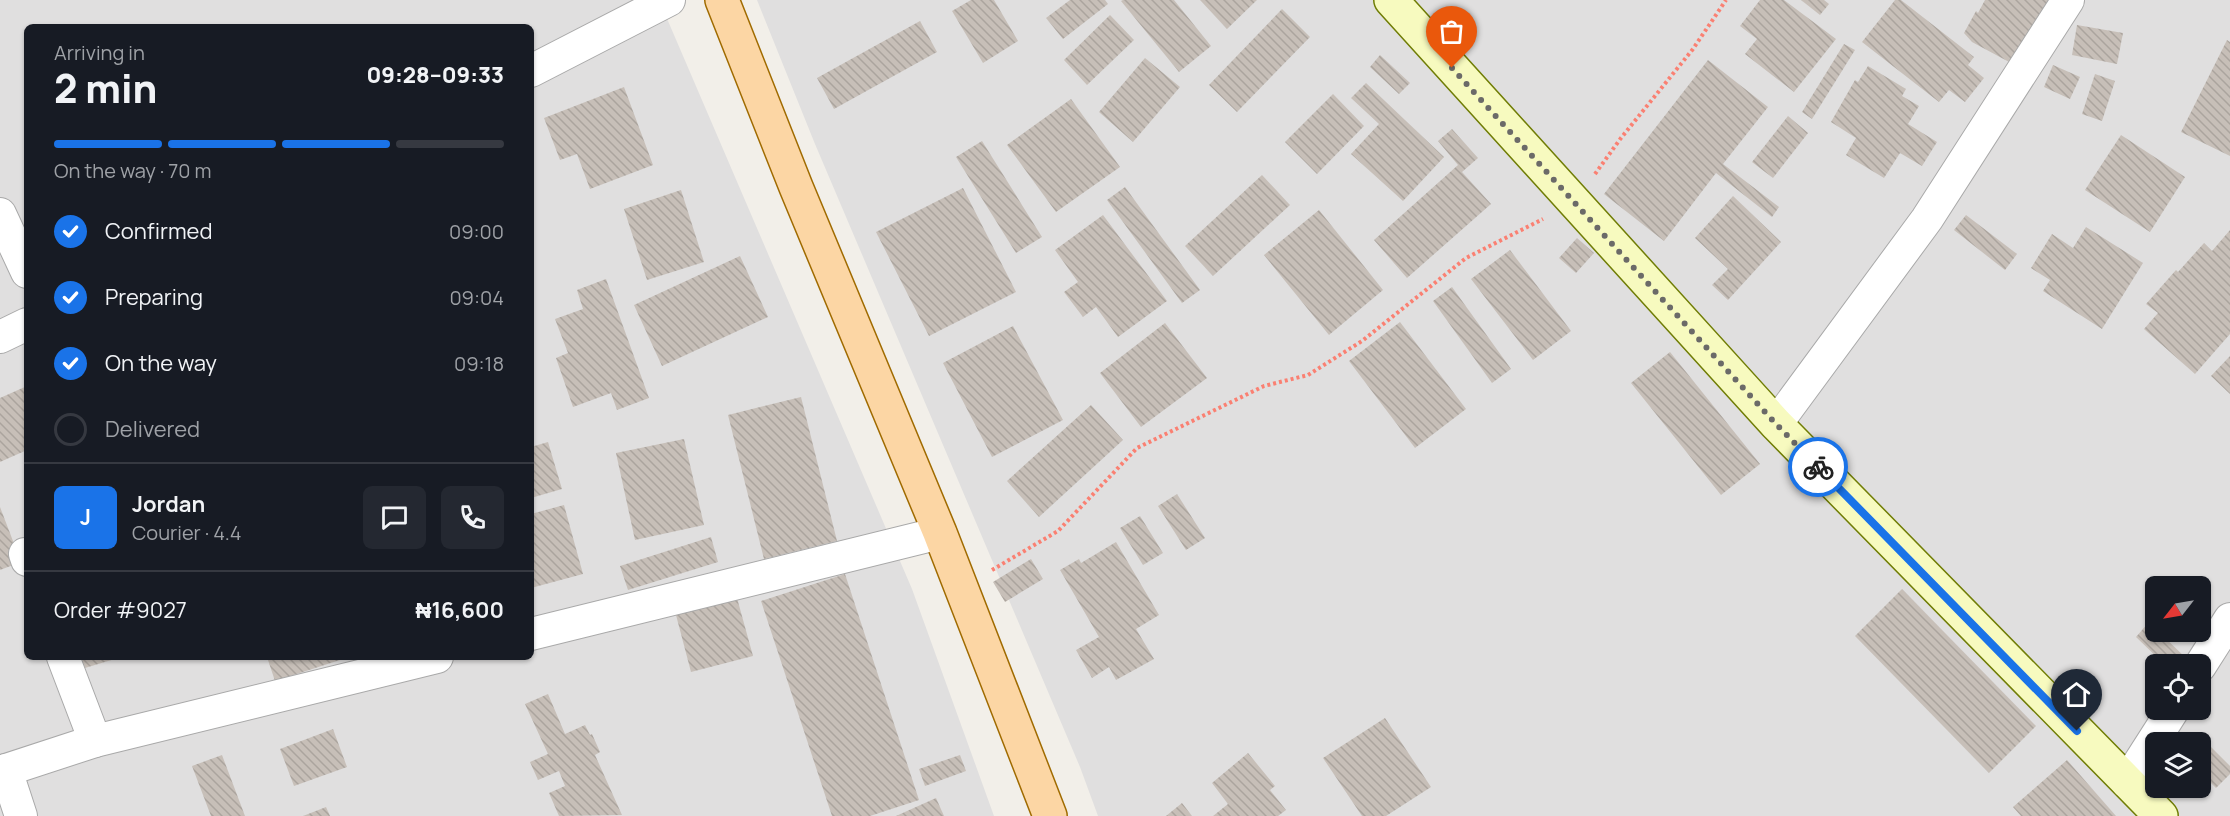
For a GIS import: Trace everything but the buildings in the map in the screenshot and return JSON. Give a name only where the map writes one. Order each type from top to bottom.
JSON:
[{"type":"main road","points":[[722,0],[796,187],[940,533],[1050,816]]},
{"type":"street","points":[[534,69],[625,10],[669,0]]},
{"type":"street","points":[[1391,0],[1776,424],[2161,816]]},
{"type":"street","points":[[1776,424],[1927,219],[2068,0]]},
{"type":"street","points":[[0,214],[24,266]]},
{"type":"street","points":[[0,337],[24,325]]},
{"type":"street","points":[[534,633],[940,533]]},
{"type":"street","points":[[2208,654],[2230,619]]},
{"type":"street","points":[[64,660],[95,741]]},
{"type":"street","points":[[21,816],[3,771],[95,741],[424,660]]},
{"type":"street","points":[[2127,782],[2167,720]]},
{"type":"path","points":[[961,587],[1058,531],[1137,448],[1264,386],[1308,375],[1362,340],[1466,258],[1574,203],[1621,138],[1693,49],[1726,0]]},
{"type":"shaded area","points":[[0,0],[659,0],[912,589],[994,816],[0,816]]},
{"type":"shaded area","points":[[757,0],[2230,0],[2230,816],[1098,816],[1080,767],[815,144]]},
{"type":"way so far","points":[[1452,68],[1776,424],[1818,467]]},
{"type":"route","points":[[1818,467],[2077,731]]}]
